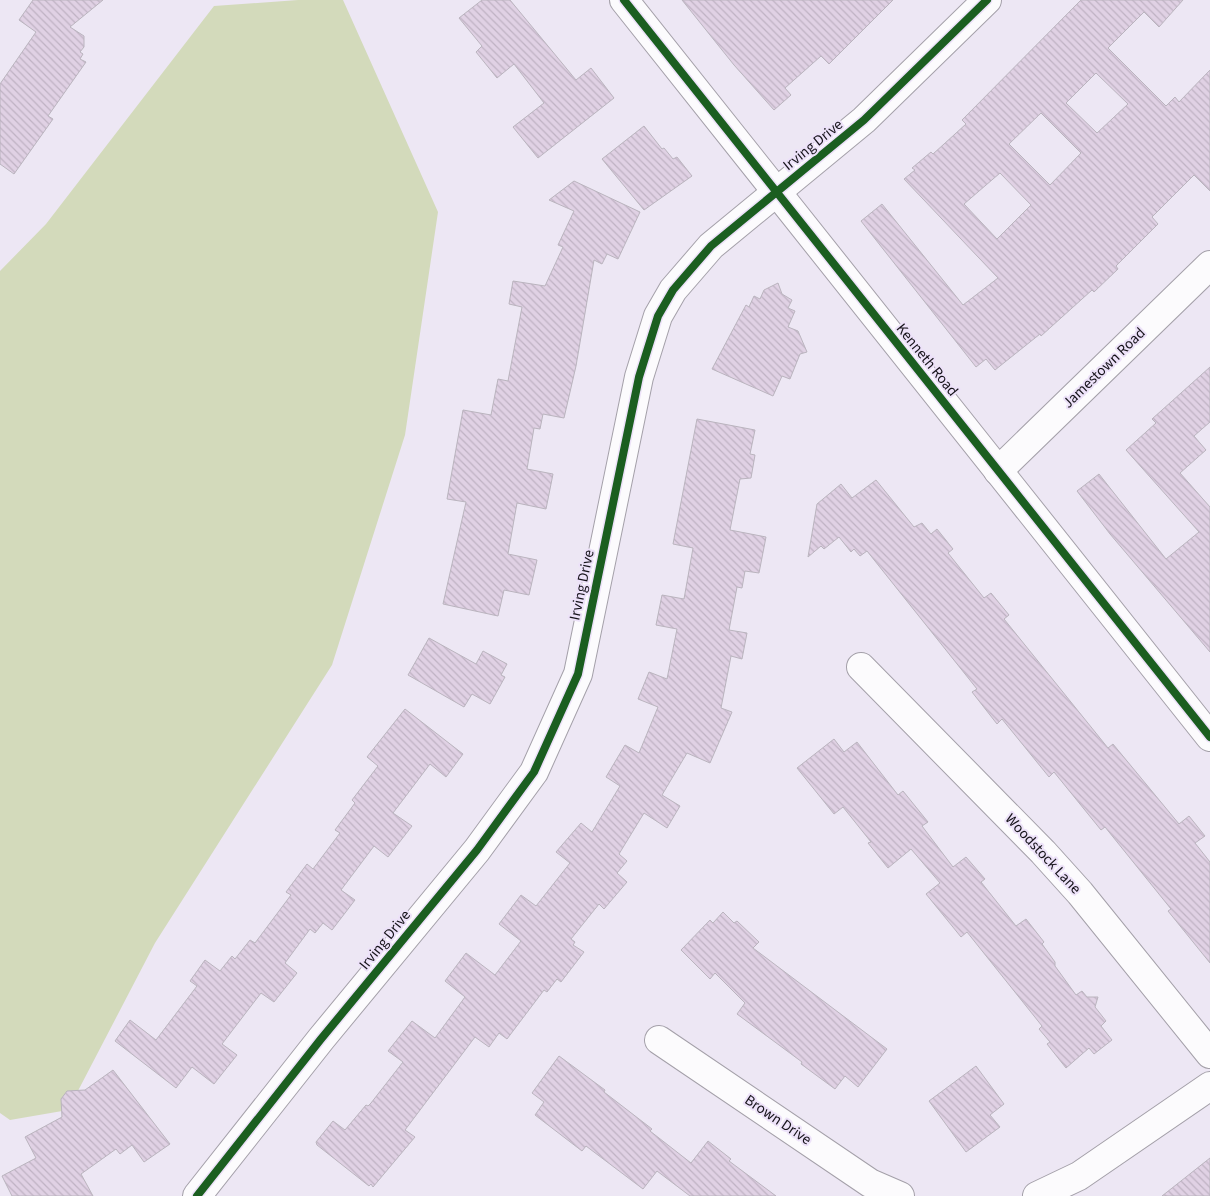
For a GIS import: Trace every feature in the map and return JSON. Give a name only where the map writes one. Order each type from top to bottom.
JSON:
[{"type":"street","name":"Kenneth Road","points":[[624,0],[1210,737]]},
{"type":"street","name":"Irving Drive","points":[[197,1196],[321,1039],[477,850],[534,772],[578,674],[639,377],[658,316],[673,290],[711,246],[898,89],[987,0]]},
{"type":"street","name":"Jamestown Road","points":[[998,471],[1210,265]]},
{"type":"street","name":"Woodstock Lane","points":[[861,667],[1074,886],[1210,1054]]},
{"type":"street","name":"Brown Drive","points":[[659,1040],[870,1183],[900,1196]]},
{"type":"street","points":[[1037,1196],[1079,1176],[1210,1086]]},
{"type":"green space","points":[[298,0],[343,0],[438,212],[405,435],[332,665],[155,943],[68,1110],[10,1120],[0,1113],[0,271],[46,224],[214,6]]},
{"type":"building","points":[[33,0],[103,0],[70,27],[84,36],[84,47],[80,52],[83,54],[80,59],[86,62],[48,116],[53,119],[14,174],[0,164],[0,84],[36,32],[19,20]]},
{"type":"building","points":[[482,0],[510,0],[576,80],[591,68],[614,98],[538,158],[513,127],[544,103],[514,64],[497,78],[476,52],[482,46],[459,18]]},
{"type":"building","points":[[682,0],[893,0],[829,64],[821,56],[785,88],[791,95],[774,110],[734,65]]},
{"type":"building","points":[[1081,0],[1183,0],[1159,27],[1144,12],[1108,48],[1166,106],[1175,97],[1179,102],[1210,70],[1210,191],[1194,175],[1152,217],[1158,224],[1116,266],[1118,269],[1094,292],[1092,290],[1041,336],[1040,334],[995,370],[986,359],[976,367],[861,221],[882,204],[963,305],[998,278],[904,179],[915,170],[912,168],[931,152],[933,154],[966,124],[962,120]],"holes":[[[1096,73],[1128,104],[1097,133],[1066,103]],[[1041,113],[1081,153],[1050,185],[1009,144]],[[1000,173],[1031,205],[997,239],[964,204]]]},
{"type":"building","points":[[644,126],[662,149],[664,148],[673,159],[677,157],[692,176],[644,210],[602,159]]},
{"type":"building","points":[[574,181],[640,212],[618,259],[607,254],[602,264],[594,260],[576,366],[564,418],[543,414],[540,429],[534,428],[527,469],[553,474],[546,509],[517,503],[508,554],[537,560],[529,595],[504,590],[498,616],[443,604],[466,502],[447,499],[463,410],[491,415],[498,379],[508,381],[522,307],[509,304],[513,281],[545,286],[563,247],[558,245],[574,211],[549,200]]},
{"type":"building","points":[[778,283],[782,294],[792,300],[788,308],[795,311],[788,327],[798,331],[807,352],[800,354],[790,379],[782,376],[773,396],[712,369],[746,305],[749,307],[754,296],[760,299],[764,290]]},
{"type":"building","points":[[1210,367],[1210,422],[1194,436],[1206,450],[1180,473],[1210,507],[1210,652],[1110,534],[1077,491],[1099,474],[1166,559],[1199,532],[1126,450],[1156,423],[1152,419]]},
{"type":"building","points":[[697,419],[755,430],[750,454],[755,455],[751,478],[740,479],[730,530],[766,537],[759,573],[745,571],[742,588],[737,587],[729,630],[747,633],[742,659],[731,656],[721,708],[732,712],[710,763],[687,753],[662,795],[680,806],[667,828],[644,813],[619,854],[627,861],[617,873],[627,882],[604,909],[599,904],[571,939],[575,942],[573,945],[584,952],[561,982],[557,979],[547,992],[544,990],[507,1039],[499,1033],[489,1047],[475,1037],[405,1130],[415,1137],[373,1187],[371,1184],[369,1186],[317,1145],[316,1142],[333,1121],[345,1130],[366,1105],[368,1106],[371,1103],[403,1062],[388,1051],[412,1021],[435,1038],[465,997],[445,981],[466,953],[495,975],[521,941],[499,924],[521,895],[536,906],[570,863],[556,852],[581,823],[592,832],[620,786],[606,777],[625,745],[639,753],[658,707],[638,699],[649,672],[667,679],[677,629],[656,625],[662,595],[684,599],[693,548],[673,544]]},
{"type":"building","points":[[876,480],[914,527],[922,523],[931,534],[937,529],[953,549],[948,553],[984,598],[991,593],[1009,615],[1004,619],[1108,748],[1113,744],[1179,824],[1189,816],[1205,836],[1195,843],[1210,862],[1210,963],[1168,911],[1171,909],[1105,827],[1101,830],[1054,772],[1049,777],[1002,719],[997,724],[972,692],[977,689],[867,551],[860,556],[854,549],[851,552],[839,537],[824,549],[821,546],[808,557],[817,504],[841,484],[852,498]]},
{"type":"building","points":[[429,638],[476,664],[483,651],[507,664],[501,675],[505,677],[490,704],[472,694],[464,707],[408,675]]},
{"type":"building","points":[[405,709],[463,754],[446,777],[430,764],[393,813],[412,826],[388,857],[374,846],[341,890],[355,900],[332,930],[323,923],[315,933],[310,929],[285,963],[297,973],[274,1002],[261,993],[222,1044],[237,1055],[214,1084],[192,1067],[176,1088],[115,1041],[130,1020],[156,1040],[197,986],[190,981],[205,960],[220,971],[232,956],[235,959],[250,940],[255,943],[291,895],[286,892],[307,864],[313,869],[340,833],[335,830],[355,803],[352,800],[378,766],[367,757]]},
{"type":"building","points":[[834,739],[844,752],[857,742],[898,795],[903,791],[928,822],[922,826],[953,867],[966,857],[985,879],[981,882],[1016,926],[1026,919],[1044,942],[1042,944],[1055,962],[1055,966],[1076,995],[1082,991],[1087,997],[1098,997],[1095,1007],[1106,1021],[1101,1026],[1112,1040],[1094,1054],[1089,1048],[1066,1068],[1047,1044],[1050,1042],[1039,1029],[1042,1026],[967,932],[961,937],[926,894],[940,883],[911,849],[888,868],[868,843],[871,842],[843,807],[834,814],[797,768]]},
{"type":"building","points":[[723,912],[734,923],[737,921],[759,942],[753,948],[887,1049],[858,1087],[845,1076],[835,1089],[801,1064],[802,1062],[737,1014],[745,1003],[715,973],[710,979],[681,950],[710,920],[713,923]]},
{"type":"building","points":[[559,1056],[605,1090],[604,1092],[652,1129],[650,1131],[691,1163],[708,1141],[731,1159],[729,1161],[776,1196],[690,1196],[657,1171],[643,1189],[586,1146],[582,1151],[535,1115],[544,1102],[532,1093]]},
{"type":"building","points":[[976,1066],[1004,1104],[990,1115],[1000,1127],[966,1152],[929,1101]]},
{"type":"building","points":[[113,1070],[170,1144],[144,1162],[132,1145],[120,1154],[116,1149],[81,1174],[93,1196],[12,1196],[2,1176],[36,1158],[25,1137],[62,1117],[61,1099],[67,1091],[85,1090]]},
{"type":"building","points":[[1210,1158],[1210,1196],[1162,1196]]},
{"type":"cycle path","points":[[624,0],[1210,737]]},
{"type":"cycle path","points":[[197,1196],[321,1039],[477,850],[534,772],[578,674],[639,377],[658,316],[673,290],[711,246],[864,120],[987,0]]}]
